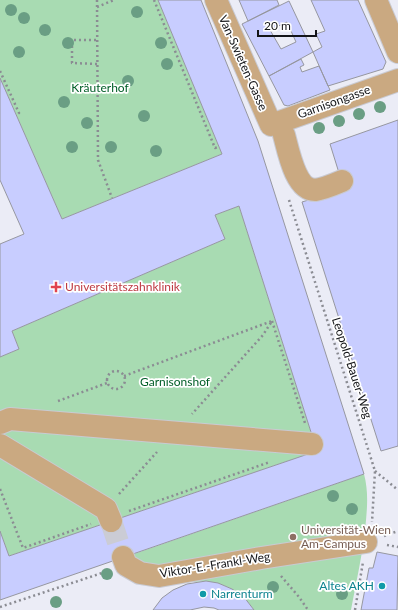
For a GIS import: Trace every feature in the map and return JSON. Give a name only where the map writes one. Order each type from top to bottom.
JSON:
[{"type":"street","name":"Van-Swieten-Gasse","points":[[216,0],[277,130],[299,181],[314,190],[342,181]]},
{"type":"street","points":[[376,0],[398,52]]},
{"type":"street","name":"Garnisongasse","points":[[277,130],[398,80]]},
{"type":"street","points":[[0,423],[10,419],[312,444]]},
{"type":"street","points":[[0,445],[109,516]]},
{"type":"street","name":"Viktor-E.-Frankl-Weg","points":[[124,561],[140,573],[159,576],[272,556],[366,542]]},
{"type":"path","points":[[97,0],[98,160],[112,198]]},
{"type":"path","points":[[97,7],[114,0]]},
{"type":"path","points":[[154,0],[216,148],[218,147]]},
{"type":"path","points":[[97,64],[72,63],[72,40],[98,40]]},
{"type":"path","points":[[0,71],[19,113],[16,115]]},
{"type":"path","name":"Leopold-Bauer-Weg","points":[[288,195],[375,471],[372,522],[366,542],[355,610]]},
{"type":"path","points":[[124,376],[272,321]]},
{"type":"path","points":[[109,516],[175,432],[263,335],[272,321]]},
{"type":"path","points":[[272,321],[312,444]]},
{"type":"path","points":[[117,370],[124,376],[125,381],[119,388],[114,389],[107,383],[107,378],[112,371],[117,370]]},
{"type":"path","points":[[0,489],[23,548],[109,516],[275,460]]},
{"type":"path","points":[[375,471],[398,490]]},
{"type":"path","points":[[272,556],[276,570],[299,596],[308,610]]},
{"type":"path","points":[[0,607],[124,561]]},
{"type":"green space","name":"Kräuterhof","points":[[0,0],[158,0],[222,154],[62,219],[0,78]]},
{"type":"green space","name":"Garnisonshof","points":[[239,206],[317,451],[9,556],[0,531],[0,357],[19,349],[12,331],[225,239],[215,215]]},
{"type":"green space","points":[[364,474],[367,495],[366,523],[361,560],[351,610],[254,610],[242,596],[228,587],[211,582],[193,582],[187,562],[147,567],[131,555]]},
{"type":"building","name":"Universitätszahnklinik","points":[[158,0],[201,0],[258,141],[364,474],[0,600],[0,531],[9,556],[317,451],[239,206],[215,215],[225,239],[12,331],[19,349],[0,357],[0,244],[24,234],[0,180],[0,78],[62,219],[222,154]]},
{"type":"building","points":[[239,0],[277,0],[279,5],[248,21]]},
{"type":"building","points":[[311,0],[358,0],[386,62],[383,69],[328,86],[313,52],[322,47],[316,34],[325,31]]},
{"type":"building","points":[[289,1],[313,52],[269,76],[242,24]],"holes":[[[287,22],[296,42],[281,49],[270,30]]]},
{"type":"building","points":[[301,59],[304,65],[300,67],[302,72],[319,66],[330,90],[288,106],[284,105],[269,76]]},
{"type":"building","points":[[398,120],[398,446],[381,451],[302,202],[344,189],[330,144]]},
{"type":"building","name":"Altes AKH","points":[[377,552],[398,556],[397,610],[361,610],[369,568],[373,568]]},
{"type":"building","name":"Narrenturm","points":[[206,581],[218,583],[232,589],[244,597],[254,610],[219,610],[204,607],[190,610],[153,610],[162,598],[173,590],[187,584]]},
{"type":"tunnel","points":[[111,521],[123,557]]},
{"type":"place","name":"Universitätszahnklinik","points":[[56,287]]},
{"type":"place","name":"Universität-Wien Am-Campus","points":[[293,537]]},
{"type":"place","name":"Altes AKH","points":[[382,586]]},
{"type":"place","name":"Narrenturm","points":[[203,594]]}]
